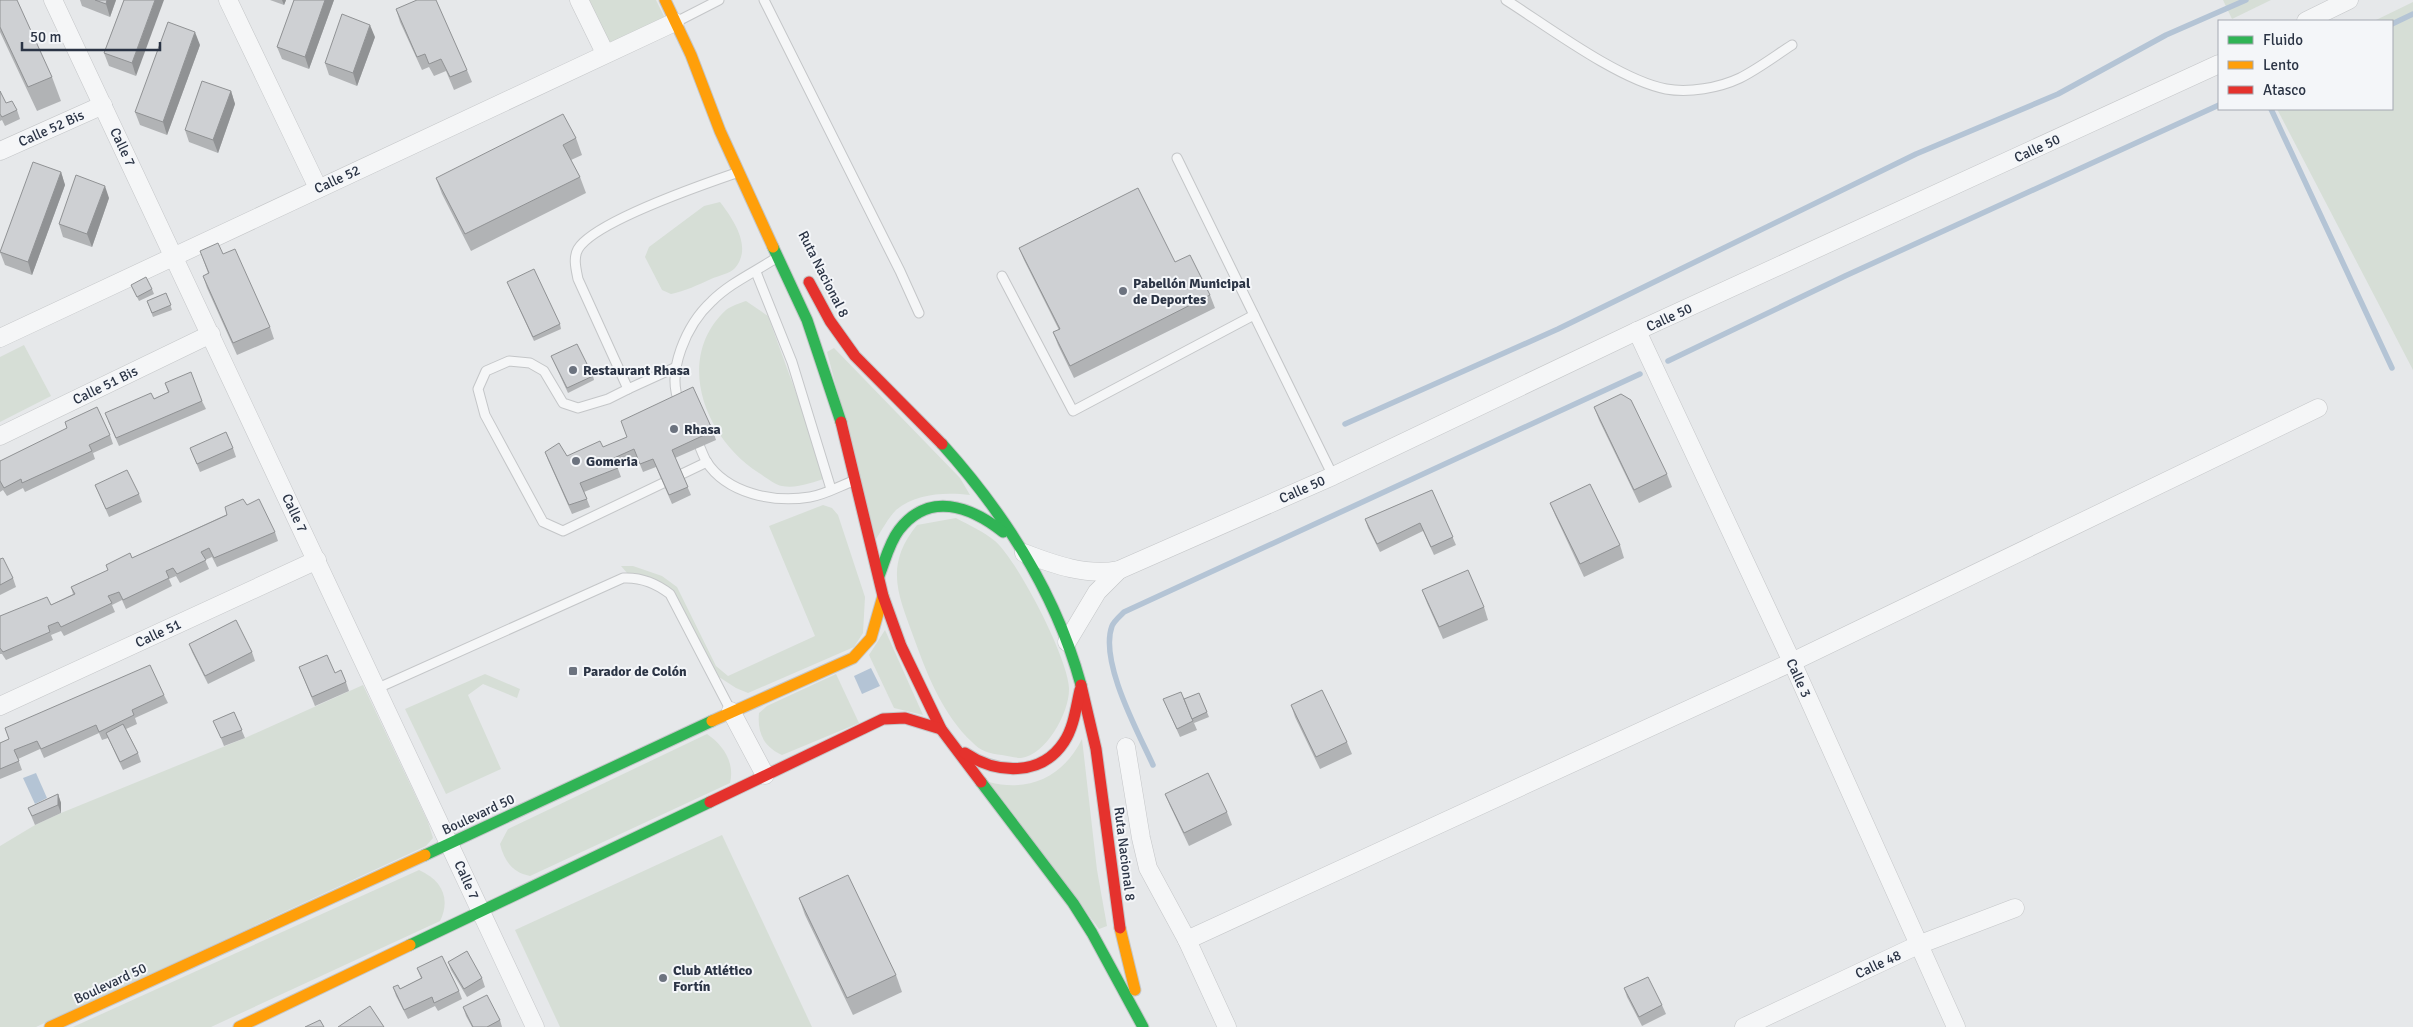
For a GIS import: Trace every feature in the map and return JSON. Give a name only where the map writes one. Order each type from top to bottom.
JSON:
[{"type":"main road","name":"Ruta Nacional 8","points":[[665,0],[691,55],[720,131],[807,320],[835,398],[883,596],[901,646],[941,729],[956,746],[1073,903],[1145,1027]]},
{"type":"main road","name":"Ruta Nacional 8","points":[[691,55],[724,109]]},
{"type":"main road","name":"Ruta Nacional 8","points":[[804,270],[824,313],[845,345],[872,377],[957,462],[994,506],[1039,577],[1068,642],[1082,683],[1100,773],[1120,926],[1145,1027]]},
{"type":"main road","name":"Ruta Nacional 8","points":[[879,576],[890,545],[900,529],[912,516],[928,507],[965,508],[981,515],[1024,551]]},
{"type":"main road","name":"Boulevard 50","points":[[50,1027],[731,712],[853,658],[862,651],[875,631],[883,596]]},
{"type":"main road","name":"Ruta Nacional 8","points":[[956,746],[974,761],[990,767],[1009,770],[1024,769],[1040,763],[1055,754],[1064,741],[1071,724],[1082,683]]},
{"type":"main road","points":[[239,1027],[894,716],[916,720],[941,729]]},
{"type":"street","name":"Calle 7","points":[[53,0],[378,688],[535,1027]]},
{"type":"street","points":[[228,0],[318,188]]},
{"type":"street","points":[[579,0],[606,53]]},
{"type":"street","points":[[2308,20],[2349,0]]},
{"type":"street","name":"Calle 52","points":[[0,338],[675,22]]},
{"type":"street","name":"Calle 50","points":[[1024,551],[1052,563],[1088,572],[1103,573],[1119,570],[1333,476],[1637,331],[2218,64]]},
{"type":"street","name":"Calle 52 Bis","points":[[0,151],[103,105]]},
{"type":"street","name":"Calle 3","points":[[1637,331],[1792,662],[1956,1027]]},
{"type":"street","name":"Calle 51 Bis","points":[[0,436],[211,334]]},
{"type":"street","points":[[1187,940],[1792,662],[2318,408]]},
{"type":"street","name":"Calle 51","points":[[0,706],[317,560]]},
{"type":"street","name":"Calle 50","points":[[1068,642],[1097,592],[1119,570]]},
{"type":"street","points":[[731,712],[765,776]]},
{"type":"street","points":[[1126,747],[1141,838],[1148,868],[1187,940],[1227,1027]]},
{"type":"street","name":"Calle 48","points":[[1744,1027],[1918,945],[2014,908]]},
{"type":"lane","points":[[675,22],[719,0]]},
{"type":"lane","points":[[764,0],[900,271],[919,313]]},
{"type":"lane","points":[[1506,0],[1617,69],[1648,84],[1666,89],[1698,89],[1740,78],[1792,45]]},
{"type":"lane","points":[[1177,158],[1333,476]]},
{"type":"lane","points":[[628,389],[578,279],[575,262],[577,251],[592,235],[658,202],[739,172]]},
{"type":"lane","points":[[683,410],[675,393],[674,368],[697,319],[712,301],[732,285],[778,257]]},
{"type":"lane","points":[[756,272],[792,362],[831,489]]},
{"type":"lane","points":[[1002,276],[1073,411],[1254,315]]},
{"type":"lane","points":[[674,368],[608,399],[578,408],[563,403],[544,371],[530,363],[508,361],[486,370],[478,389],[485,415],[543,522],[563,531],[707,462]]},
{"type":"lane","points":[[691,427],[707,462],[737,489],[775,499],[811,497],[856,479]]},
{"type":"lane","points":[[378,688],[623,578],[630,578],[655,583],[670,594],[731,712]]},
{"type":"shaded area","points":[[579,0],[656,0],[669,26],[605,53]]},
{"type":"shaded area","points":[[2223,0],[2271,0],[2232,19]]},
{"type":"shaded area","points":[[2413,2],[2413,370],[2278,110],[2393,110],[2393,20],[2376,20]]},
{"type":"shaded area","points":[[720,202],[735,225],[742,242],[740,260],[735,268],[681,291],[671,294],[662,290],[645,257],[649,247],[704,206]]},
{"type":"shaded area","points":[[746,301],[768,316],[827,478],[793,487],[782,486],[770,481],[740,459],[724,440],[711,420],[703,398],[699,374],[701,352],[710,330],[726,310]]},
{"type":"shaded area","points":[[24,345],[51,396],[0,422],[0,357]]},
{"type":"shaded area","points":[[834,348],[960,478],[970,495],[931,495],[904,504],[888,520],[876,539],[827,352]]},
{"type":"shaded area","points":[[823,505],[832,508],[838,515],[865,597],[863,633],[854,647],[748,693],[719,677],[670,591],[628,574],[621,566],[633,566],[662,576],[677,587],[716,666],[728,676],[815,636],[769,526]]},
{"type":"shaded area","points":[[956,518],[991,538],[1005,552],[1040,611],[1060,655],[1066,674],[1069,688],[1068,698],[1061,720],[1055,731],[1039,749],[1021,758],[993,754],[982,750],[962,732],[953,720],[925,668],[900,596],[897,568],[906,540],[917,525]]},
{"type":"shaded area","points":[[885,630],[923,715],[894,708],[869,655]]},
{"type":"shaded area","points":[[485,674],[520,689],[517,698],[483,684],[468,695],[501,769],[446,794],[405,709]]},
{"type":"shaded area","points":[[836,674],[859,723],[782,755],[771,748],[761,733],[759,713],[767,706]]},
{"type":"shaded area","points":[[363,685],[428,822],[433,838],[426,846],[36,1027],[0,1027],[0,846],[35,825],[61,813],[245,738]]},
{"type":"shaded area","points":[[707,734],[723,749],[729,761],[731,768],[730,783],[530,876],[518,872],[510,865],[500,844],[508,829]]},
{"type":"shaded area","points":[[1082,739],[1097,870],[1107,926],[1099,929],[989,782],[1018,785],[1044,778],[1066,763]]},
{"type":"shaded area","name":"Club Atlético Fortín","points":[[722,835],[812,1027],[560,1027],[515,930]]},
{"type":"shaded area","points":[[419,870],[434,879],[442,891],[445,905],[440,921],[211,1027],[73,1027]]},
{"type":"water","points":[[871,668],[880,686],[862,694],[854,676]]},
{"type":"water","points":[[36,773],[47,798],[35,804],[23,778]]},
{"type":"building","points":[[0,0],[17,0],[52,77],[28,87],[0,27]]},
{"type":"building","points":[[95,0],[107,0],[106,4]]},
{"type":"building","points":[[124,0],[155,0],[132,63],[104,53]]},
{"type":"building","points":[[294,0],[325,0],[305,57],[277,47]]},
{"type":"building","points":[[417,0],[436,0],[467,70],[450,77],[441,59],[429,64],[425,54],[417,57],[396,9]]},
{"type":"building","points":[[342,14],[370,25],[353,73],[325,63]]},
{"type":"building","points":[[168,22],[195,32],[163,122],[135,112]]},
{"type":"building","points":[[202,81],[231,91],[213,140],[185,130]]},
{"type":"building","points":[[0,91],[6,103],[12,101],[17,110],[2,117],[0,114]]},
{"type":"building","points":[[563,114],[576,138],[563,145],[580,177],[465,234],[436,178]]},
{"type":"building","points":[[33,162],[61,172],[28,262],[0,252]]},
{"type":"building","points":[[76,175],[105,186],[87,234],[59,224]]},
{"type":"building","name":"Pabellón Municipal de Deportes","points":[[1138,188],[1175,262],[1190,255],[1210,295],[1070,366],[1053,332],[1060,329],[1019,248]]},
{"type":"building","points":[[218,243],[223,254],[235,249],[270,327],[233,343],[203,276],[209,273],[200,251]]},
{"type":"building","points":[[534,269],[560,324],[533,337],[507,282]]},
{"type":"building","points":[[146,277],[152,289],[137,297],[131,285]]},
{"type":"building","points":[[166,293],[171,305],[152,313],[147,301]]},
{"type":"building","name":"Restaurant Rhasa","points":[[577,344],[593,376],[567,388],[551,356]]},
{"type":"building","points":[[191,372],[202,401],[116,438],[105,413],[151,393],[154,399],[169,392],[165,383]]},
{"type":"building","points":[[693,387],[713,431],[672,450],[688,487],[669,495],[653,459],[640,464],[634,449],[614,458],[618,468],[580,483],[587,499],[569,505],[545,452],[559,443],[567,456],[600,441],[603,447],[627,437],[621,421]]},
{"type":"building","points":[[1621,394],[1631,400],[1667,474],[1634,490],[1594,407]]},
{"type":"building","points":[[97,407],[110,435],[89,445],[92,451],[22,483],[21,479],[4,488],[0,481],[0,461],[67,428],[65,422]]},
{"type":"building","points":[[226,432],[233,448],[197,464],[190,448]]},
{"type":"building","points":[[127,470],[139,494],[106,509],[95,485]]},
{"type":"building","points":[[1590,484],[1620,545],[1580,564],[1550,503]]},
{"type":"building","points":[[1432,490],[1453,537],[1431,547],[1420,523],[1377,544],[1365,519]]},
{"type":"building","points":[[243,499],[247,505],[259,499],[275,532],[214,558],[209,548],[201,552],[206,560],[177,574],[173,568],[166,571],[169,578],[123,600],[119,592],[108,596],[112,603],[61,627],[58,622],[48,626],[50,632],[3,652],[0,648],[0,616],[47,597],[51,605],[75,594],[71,587],[108,570],[106,565],[130,553],[132,558],[227,515],[225,507]]},
{"type":"building","points":[[3,558],[13,578],[0,585],[0,559]]},
{"type":"building","points":[[1468,570],[1484,607],[1439,627],[1422,590]]},
{"type":"building","points":[[236,620],[252,652],[205,676],[189,644]]},
{"type":"building","points":[[327,655],[335,673],[341,670],[346,682],[312,697],[299,667]]},
{"type":"building","points":[[150,665],[164,695],[132,710],[134,715],[99,732],[96,725],[41,749],[37,741],[14,750],[19,761],[0,769],[0,743],[9,739],[5,728]]},
{"type":"building","points":[[1322,690],[1347,742],[1316,757],[1291,705]]},
{"type":"building","points":[[1181,692],[1193,721],[1177,729],[1163,699]]},
{"type":"building","points":[[1199,693],[1207,712],[1192,719],[1184,699]]},
{"type":"building","points":[[234,712],[242,730],[221,738],[213,721]]},
{"type":"building","points":[[123,724],[138,753],[120,762],[106,733]]},
{"type":"building","points":[[1208,773],[1227,812],[1184,833],[1165,794]]},
{"type":"building","points":[[58,794],[58,805],[32,816],[28,808]]},
{"type":"building","points":[[848,875],[896,975],[847,998],[799,898]]},
{"type":"building","points":[[467,951],[482,978],[464,989],[448,962]]},
{"type":"building","points":[[442,956],[459,991],[434,1003],[432,997],[404,1010],[393,987],[398,985],[400,989],[422,978],[417,968]]},
{"type":"building","points":[[1648,977],[1662,1005],[1639,1017],[1624,988]]},
{"type":"building","points":[[487,995],[500,1020],[487,1027],[473,1027],[463,1007]]},
{"type":"building","points":[[370,1006],[384,1027],[338,1027]]},
{"type":"building","points":[[320,1020],[324,1027],[305,1027]]},
{"type":"waterway","points":[[1345,424],[1558,329],[1916,154],[2058,94],[2166,35],[2246,0]]},
{"type":"waterway","points":[[2393,24],[2413,14]]},
{"type":"waterway","points":[[1668,361],[1845,276],[2218,105]]},
{"type":"waterway","points":[[2271,110],[2392,368]]},
{"type":"waterway","points":[[1153,765],[1122,696],[1111,658],[1109,641],[1112,626],[1124,612],[1640,374]]},
{"type":"traffic: fast","points":[[773,247],[807,320],[841,422]]},
{"type":"traffic: fast","points":[[942,444],[987,498],[1026,556],[1058,618],[1081,685]]},
{"type":"traffic: fast","points":[[879,576],[890,546],[899,530],[911,518],[923,510],[936,507],[964,510],[977,515],[1003,532]]},
{"type":"traffic: fast","points":[[425,855],[712,721]]},
{"type":"traffic: fast","points":[[981,782],[1073,903],[1092,933],[1143,1027]]},
{"type":"traffic: fast","points":[[410,945],[710,802]]},
{"type":"traffic: slow","points":[[665,0],[691,55],[720,131],[773,247]]},
{"type":"traffic: slow","points":[[712,721],[853,658],[871,638],[883,596]]},
{"type":"traffic: slow","points":[[50,1027],[425,855]]},
{"type":"traffic: slow","points":[[1120,928],[1135,990]]},
{"type":"traffic: slow","points":[[239,1027],[410,945]]},
{"type":"traffic: jam","points":[[809,282],[830,321],[855,356],[942,444]]},
{"type":"traffic: jam","points":[[841,422],[883,596],[901,646],[941,729],[981,782]]},
{"type":"traffic: jam","points":[[1081,685],[1096,749],[1120,928]]},
{"type":"traffic: jam","points":[[965,753],[977,760],[1004,768],[1017,769],[1043,761],[1064,742],[1070,730],[1080,690]]},
{"type":"traffic: jam","points":[[710,802],[883,719],[905,718],[941,729]]},
{"type":"place","name":"Pabellón Municipal de Deportes","points":[[1123,291]]},
{"type":"place","name":"Restaurant Rhasa","points":[[573,370]]},
{"type":"place","name":"Rhasa","points":[[674,429]]},
{"type":"place","name":"Gomeria","points":[[576,461]]},
{"type":"place","name":"Parador de Colón","points":[[573,671]]},
{"type":"place","name":"Club Atlético Fortín","points":[[663,978]]}]
